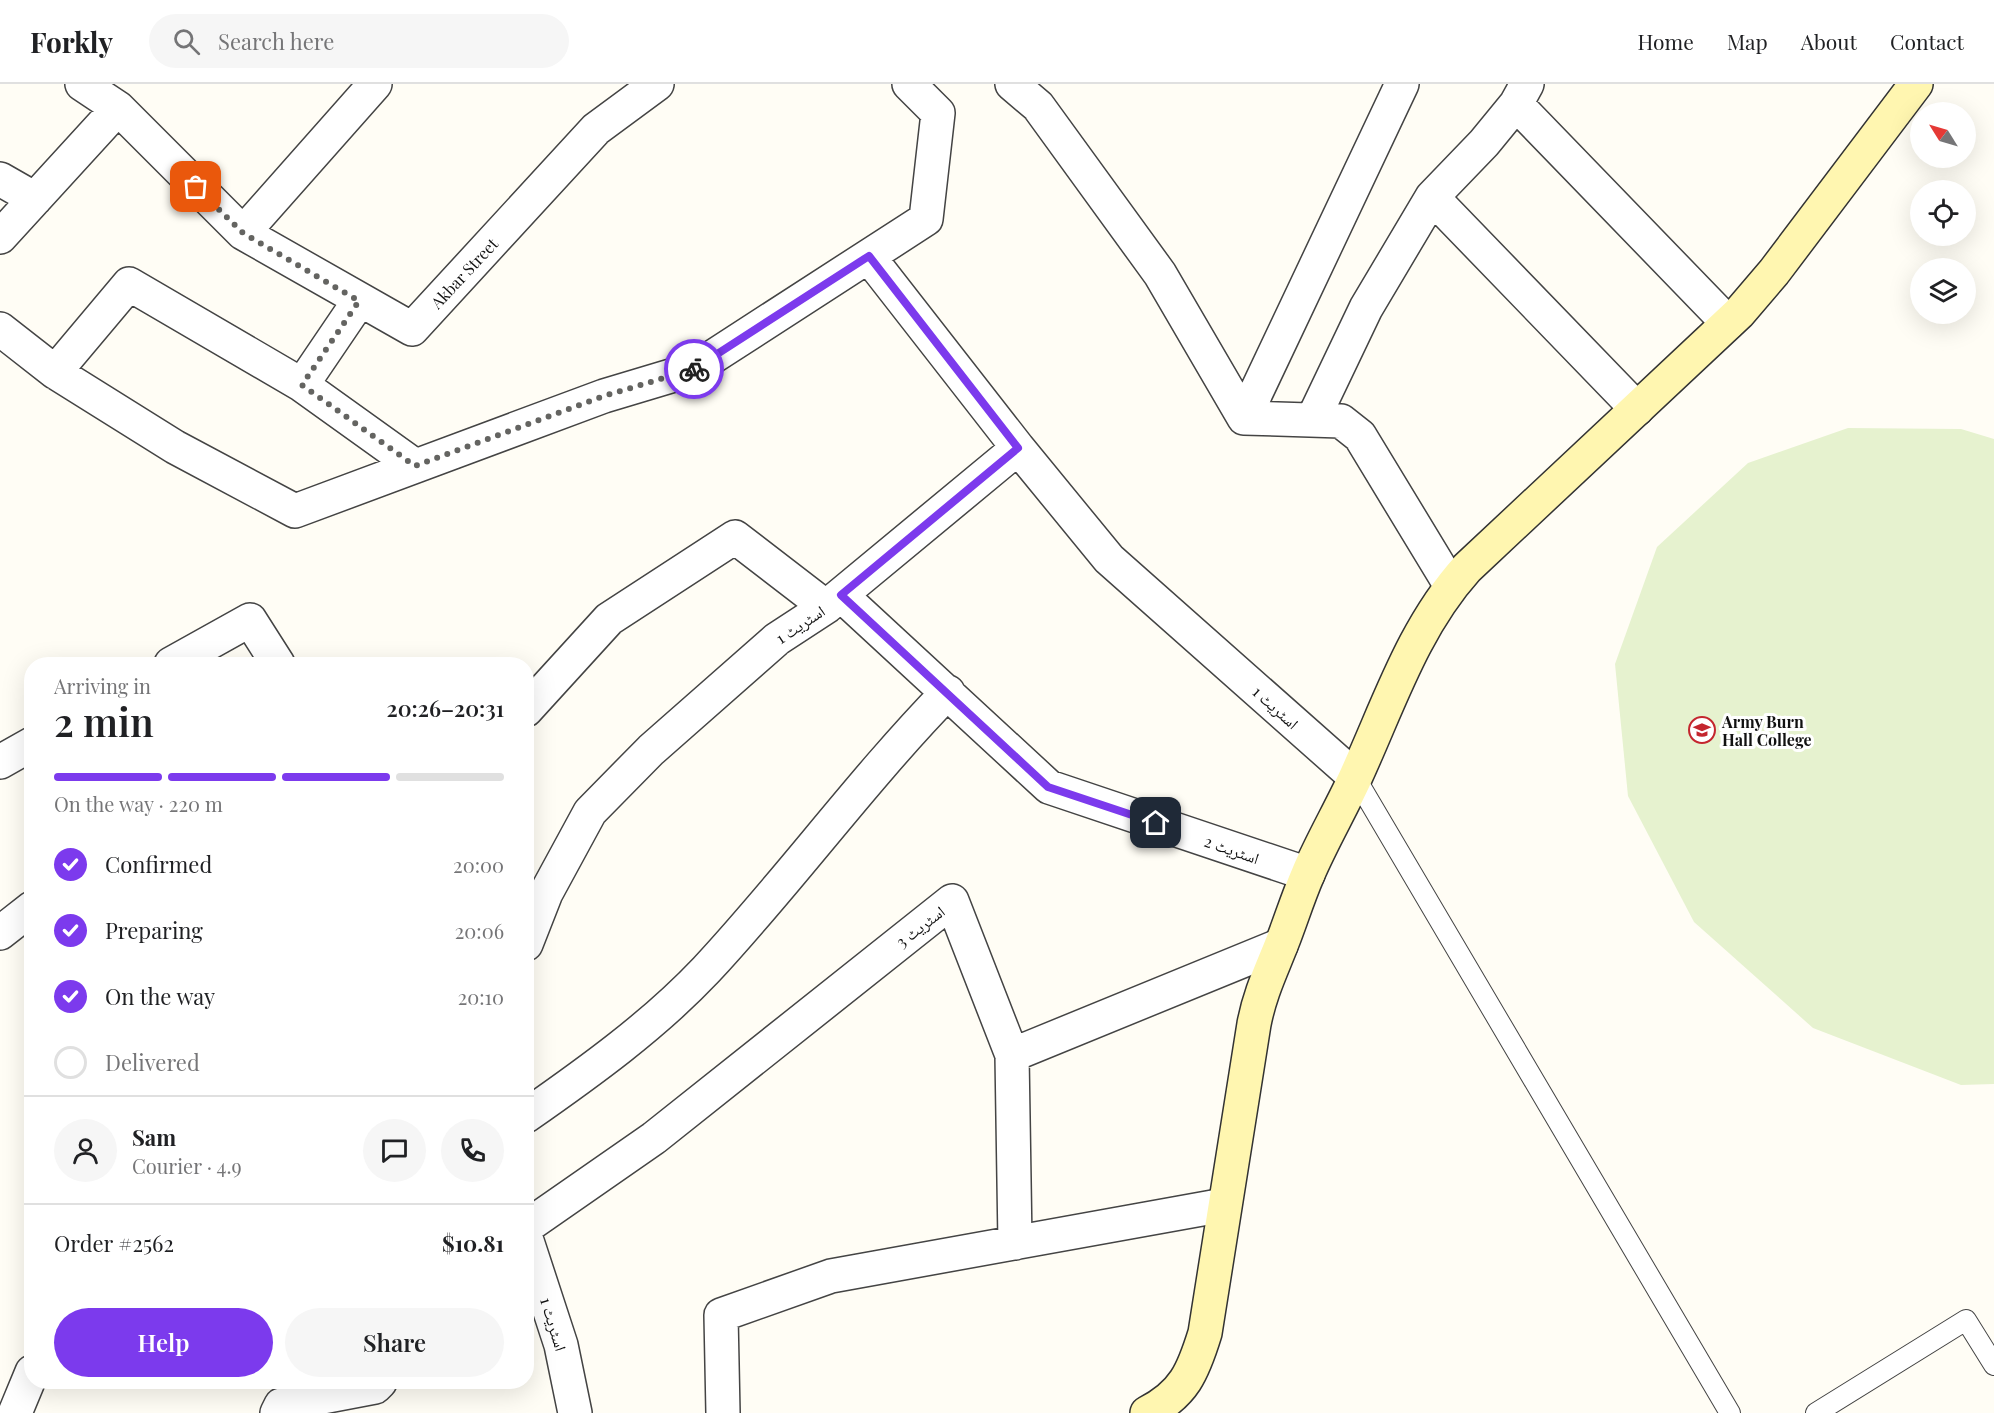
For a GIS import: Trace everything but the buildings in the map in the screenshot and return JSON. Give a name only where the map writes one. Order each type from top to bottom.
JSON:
[{"type":"street","name":"Akbar Street","points":[[82,84],[118,108],[243,233],[359,301],[412,329],[596,129],[657,84]]},
{"type":"street","points":[[243,233],[375,84]]},
{"type":"street","points":[[0,329],[55,372],[175,447],[295,511],[604,396],[694,369],[926,219],[938,113],[909,84]]},
{"type":"street","points":[[1012,84],[1038,106],[1160,273],[1244,418]]},
{"type":"street","points":[[1244,418],[1402,84]]},
{"type":"street","points":[[1164,1410],[1196,1363],[1205,1333],[1259,999],[1308,874],[1355,777],[1414,643],[1451,586],[1728,323],[1774,272],[1916,84]]},
{"type":"street","points":[[1313,419],[1366,308],[1432,197],[1484,143],[1522,94],[1728,323]]},
{"type":"street","points":[[0,237],[118,108]]},
{"type":"street","points":[[0,179],[35,199]]},
{"type":"street","points":[[1432,197],[1637,409]]},
{"type":"street","points":[[869,256],[1018,448]]},
{"type":"street","points":[[55,372],[129,284],[302,385],[415,466]]},
{"type":"street","points":[[302,385],[359,301]]},
{"type":"street","points":[[1244,418],[1341,421],[1360,436],[1451,586]]},
{"type":"street","name":"اسٹریٹ 1","points":[[534,924],[546,893],[590,812],[651,750],[777,639],[834,601],[1018,448],[1109,559],[1355,777]]},
{"type":"street","name":"اسٹریٹ 2","points":[[534,701],[609,619],[735,537],[834,601],[948,692],[1048,787],[1308,874]]},
{"type":"street","points":[[184,657],[250,620],[274,657]]},
{"type":"street","points":[[534,1110],[640,1031],[705,970],[904,737],[948,692]]},
{"type":"street","points":[[0,762],[24,748]]},
{"type":"street","name":"اسٹریٹ 3","points":[[534,1221],[654,1138],[952,902],[1012,1055]]},
{"type":"street","points":[[0,933],[24,915]]},
{"type":"street","points":[[1016,1243],[1012,1055],[1281,945]]},
{"type":"street","points":[[723,1413],[721,1315],[831,1276],[1224,1205]]},
{"type":"street","name":"اسٹریٹ 1","points":[[534,1262],[561,1345],[575,1413]]},
{"type":"street","points":[[15,1413],[25,1389]]},
{"type":"street","points":[[277,1413],[281,1405],[365,1389]]},
{"type":"lane","points":[[1355,777],[1730,1413]]},
{"type":"lane","points":[[1816,1413],[1966,1320],[1994,1365]]},
{"type":"green space","points":[[1848,428],[1961,429],[1994,439],[1994,1084],[1961,1085],[1813,1028],[1694,922],[1628,796],[1615,664],[1657,547],[1748,463]]},
{"type":"way so far","points":[[196,187],[243,233],[359,301],[302,385],[415,466],[604,396],[694,369]]},
{"type":"place","name":"Army Burn Hall College","points":[[1702,730]]},
{"type":"route","points":[[694,369],[869,256],[1018,448],[841,595],[1048,787],[1156,823]]}]
